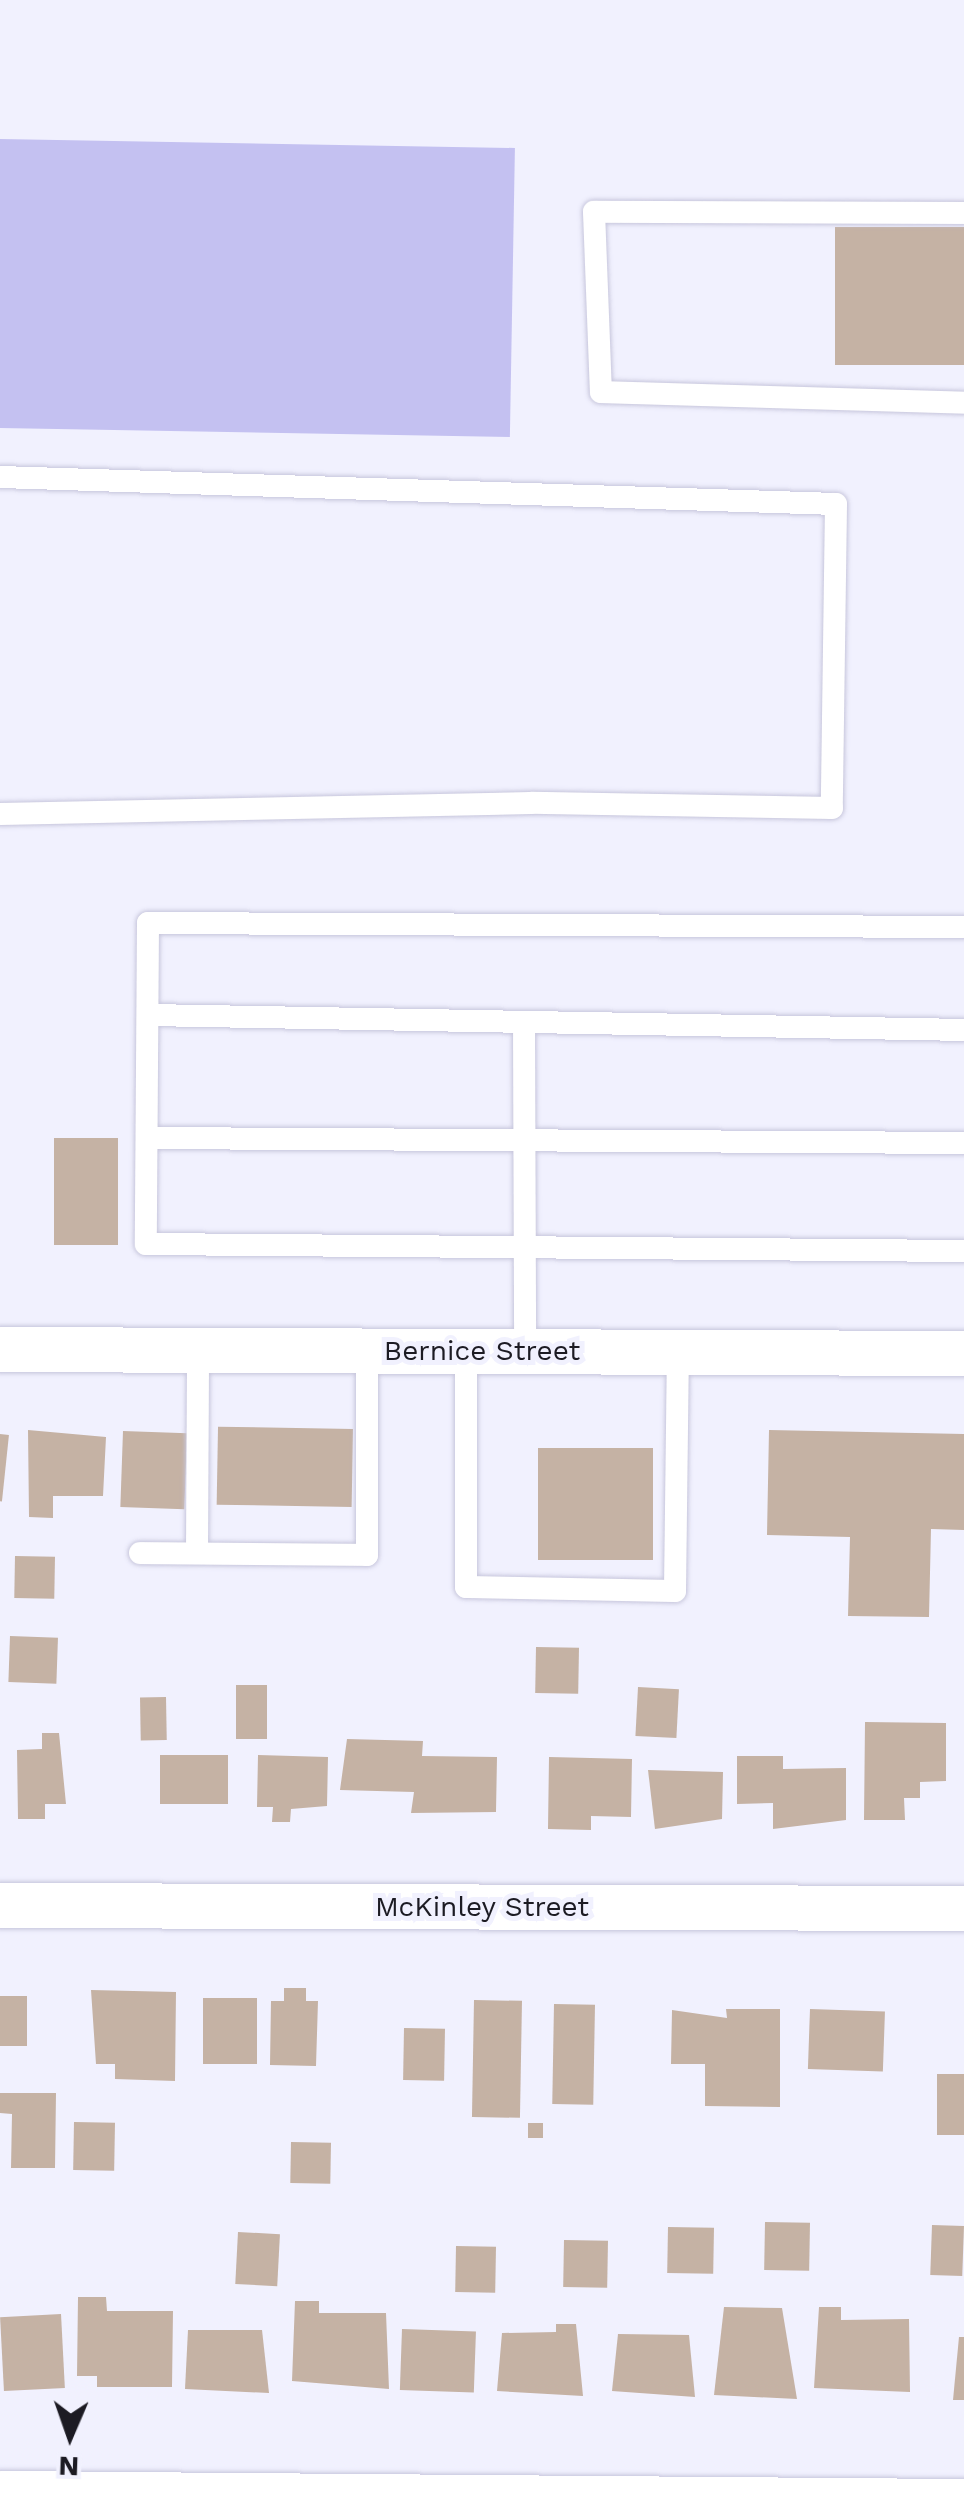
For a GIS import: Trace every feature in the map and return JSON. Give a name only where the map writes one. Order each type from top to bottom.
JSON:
[{"type":"street","name":"Bernice Street","points":[[0,1348],[964,1353]]},
{"type":"street","name":"McKinley Street","points":[[0,1905],[964,1908]]},
{"type":"street","points":[[0,2493],[964,2502]]},
{"type":"lane","points":[[964,213],[594,212],[601,392],[964,403]]},
{"type":"lane","points":[[0,477],[836,504],[832,808],[532,803],[0,814]]},
{"type":"lane","points":[[964,927],[148,923],[146,1244],[525,1244],[964,1251]]},
{"type":"lane","points":[[148,1015],[964,1030]]},
{"type":"lane","points":[[524,1023],[526,1352]]},
{"type":"lane","points":[[147,1138],[964,1143]]},
{"type":"lane","points":[[197,1553],[198,1350]]},
{"type":"lane","points":[[140,1554],[367,1555],[367,1350]]},
{"type":"lane","points":[[466,1351],[466,1587],[675,1590],[678,1352]]},
{"type":"shaded area","points":[[0,139],[515,148],[510,437],[0,428]]},
{"type":"building","points":[[835,227],[964,227],[964,365],[835,365]]},
{"type":"building","points":[[54,1138],[118,1138],[118,1245],[54,1245]]},
{"type":"building","points":[[218,1427],[353,1429],[352,1507],[217,1505]]},
{"type":"building","points":[[28,1430],[106,1437],[103,1496],[53,1496],[53,1518],[29,1517]]},
{"type":"building","points":[[769,1430],[964,1434],[964,1530],[931,1529],[929,1617],[848,1616],[850,1537],[767,1535]]},
{"type":"building","points":[[123,1431],[187,1433],[184,1509],[120,1507]]},
{"type":"building","points":[[0,1434],[9,1435],[0,1501]]},
{"type":"building","points":[[538,1448],[653,1448],[653,1560],[538,1560]]},
{"type":"building","points":[[15,1556],[55,1557],[54,1599],[14,1598]]},
{"type":"building","points":[[10,1636],[58,1638],[56,1684],[8,1682]]},
{"type":"building","points":[[536,1647],[579,1648],[578,1694],[535,1693]]},
{"type":"building","points":[[236,1685],[267,1685],[267,1739],[236,1739]]},
{"type":"building","points":[[638,1687],[679,1689],[676,1738],[635,1736]]},
{"type":"building","points":[[140,1697],[166,1697],[167,1740],[141,1740]]},
{"type":"building","points":[[865,1722],[946,1723],[946,1781],[920,1782],[920,1798],[904,1798],[905,1820],[864,1820]]},
{"type":"building","points":[[42,1733],[59,1733],[66,1804],[45,1804],[45,1819],[18,1819],[17,1750],[42,1749]]},
{"type":"building","points":[[347,1739],[423,1741],[422,1756],[497,1757],[496,1812],[411,1813],[414,1792],[340,1790]]},
{"type":"building","points":[[160,1755],[228,1755],[228,1804],[160,1804]]},
{"type":"building","points":[[258,1755],[328,1757],[327,1806],[291,1809],[290,1822],[272,1822],[273,1807],[257,1807]]},
{"type":"building","points":[[737,1756],[783,1756],[783,1769],[846,1768],[846,1820],[773,1829],[773,1803],[737,1804]]},
{"type":"building","points":[[549,1757],[632,1759],[631,1817],[591,1816],[591,1830],[548,1829]]},
{"type":"building","points":[[648,1770],[723,1772],[722,1819],[655,1829]]},
{"type":"building","points":[[284,1988],[306,1988],[306,2001],[318,2001],[316,2066],[270,2065],[271,2001],[284,2001]]},
{"type":"building","points":[[91,1990],[176,1992],[175,2081],[115,2079],[115,2064],[96,2064]]},
{"type":"building","points":[[0,1996],[27,1996],[27,2046],[0,2046]]},
{"type":"building","points":[[203,1998],[257,1998],[257,2064],[203,2064]]},
{"type":"building","points":[[474,2000],[522,2001],[520,2118],[472,2117]]},
{"type":"building","points":[[554,2004],[595,2005],[593,2105],[552,2104]]},
{"type":"building","points":[[726,2009],[780,2009],[780,2107],[705,2106],[705,2064],[671,2064],[672,2010],[727,2018]]},
{"type":"building","points":[[810,2009],[885,2012],[883,2072],[808,2069]]},
{"type":"building","points":[[404,2028],[445,2029],[444,2081],[403,2080]]},
{"type":"building","points":[[937,2074],[964,2074],[964,2135],[937,2135]]},
{"type":"building","points":[[0,2093],[56,2093],[55,2168],[11,2168],[12,2114],[0,2113]]},
{"type":"building","points":[[74,2122],[115,2123],[114,2171],[73,2170]]},
{"type":"building","points":[[528,2123],[543,2123],[543,2138],[528,2138]]},
{"type":"building","points":[[291,2142],[331,2143],[330,2184],[290,2183]]},
{"type":"building","points":[[765,2222],[810,2223],[809,2271],[764,2270]]},
{"type":"building","points":[[932,2225],[964,2226],[962,2276],[930,2275]]},
{"type":"building","points":[[668,2227],[714,2228],[713,2274],[667,2273]]},
{"type":"building","points":[[238,2232],[280,2234],[277,2286],[235,2284]]},
{"type":"building","points":[[564,2240],[608,2241],[607,2288],[563,2287]]},
{"type":"building","points":[[456,2246],[496,2247],[495,2293],[455,2292]]},
{"type":"building","points":[[78,2297],[106,2297],[107,2311],[173,2311],[172,2387],[97,2387],[97,2376],[77,2376]]},
{"type":"building","points":[[295,2301],[319,2301],[319,2313],[386,2313],[389,2389],[292,2381]]},
{"type":"building","points":[[724,2307],[782,2308],[797,2399],[714,2395]]},
{"type":"building","points":[[819,2307],[841,2307],[841,2320],[909,2319],[910,2392],[814,2388]]},
{"type":"building","points":[[61,2314],[65,2388],[4,2391],[0,2317]]},
{"type":"building","points":[[556,2324],[576,2324],[583,2396],[497,2391],[502,2333],[556,2332]]},
{"type":"building","points":[[402,2329],[476,2332],[474,2393],[400,2390]]},
{"type":"building","points":[[188,2330],[262,2330],[269,2393],[185,2389]]},
{"type":"building","points":[[618,2334],[689,2335],[695,2397],[612,2391]]},
{"type":"building","points":[[959,2337],[964,2337],[964,2400],[953,2400]]}]
